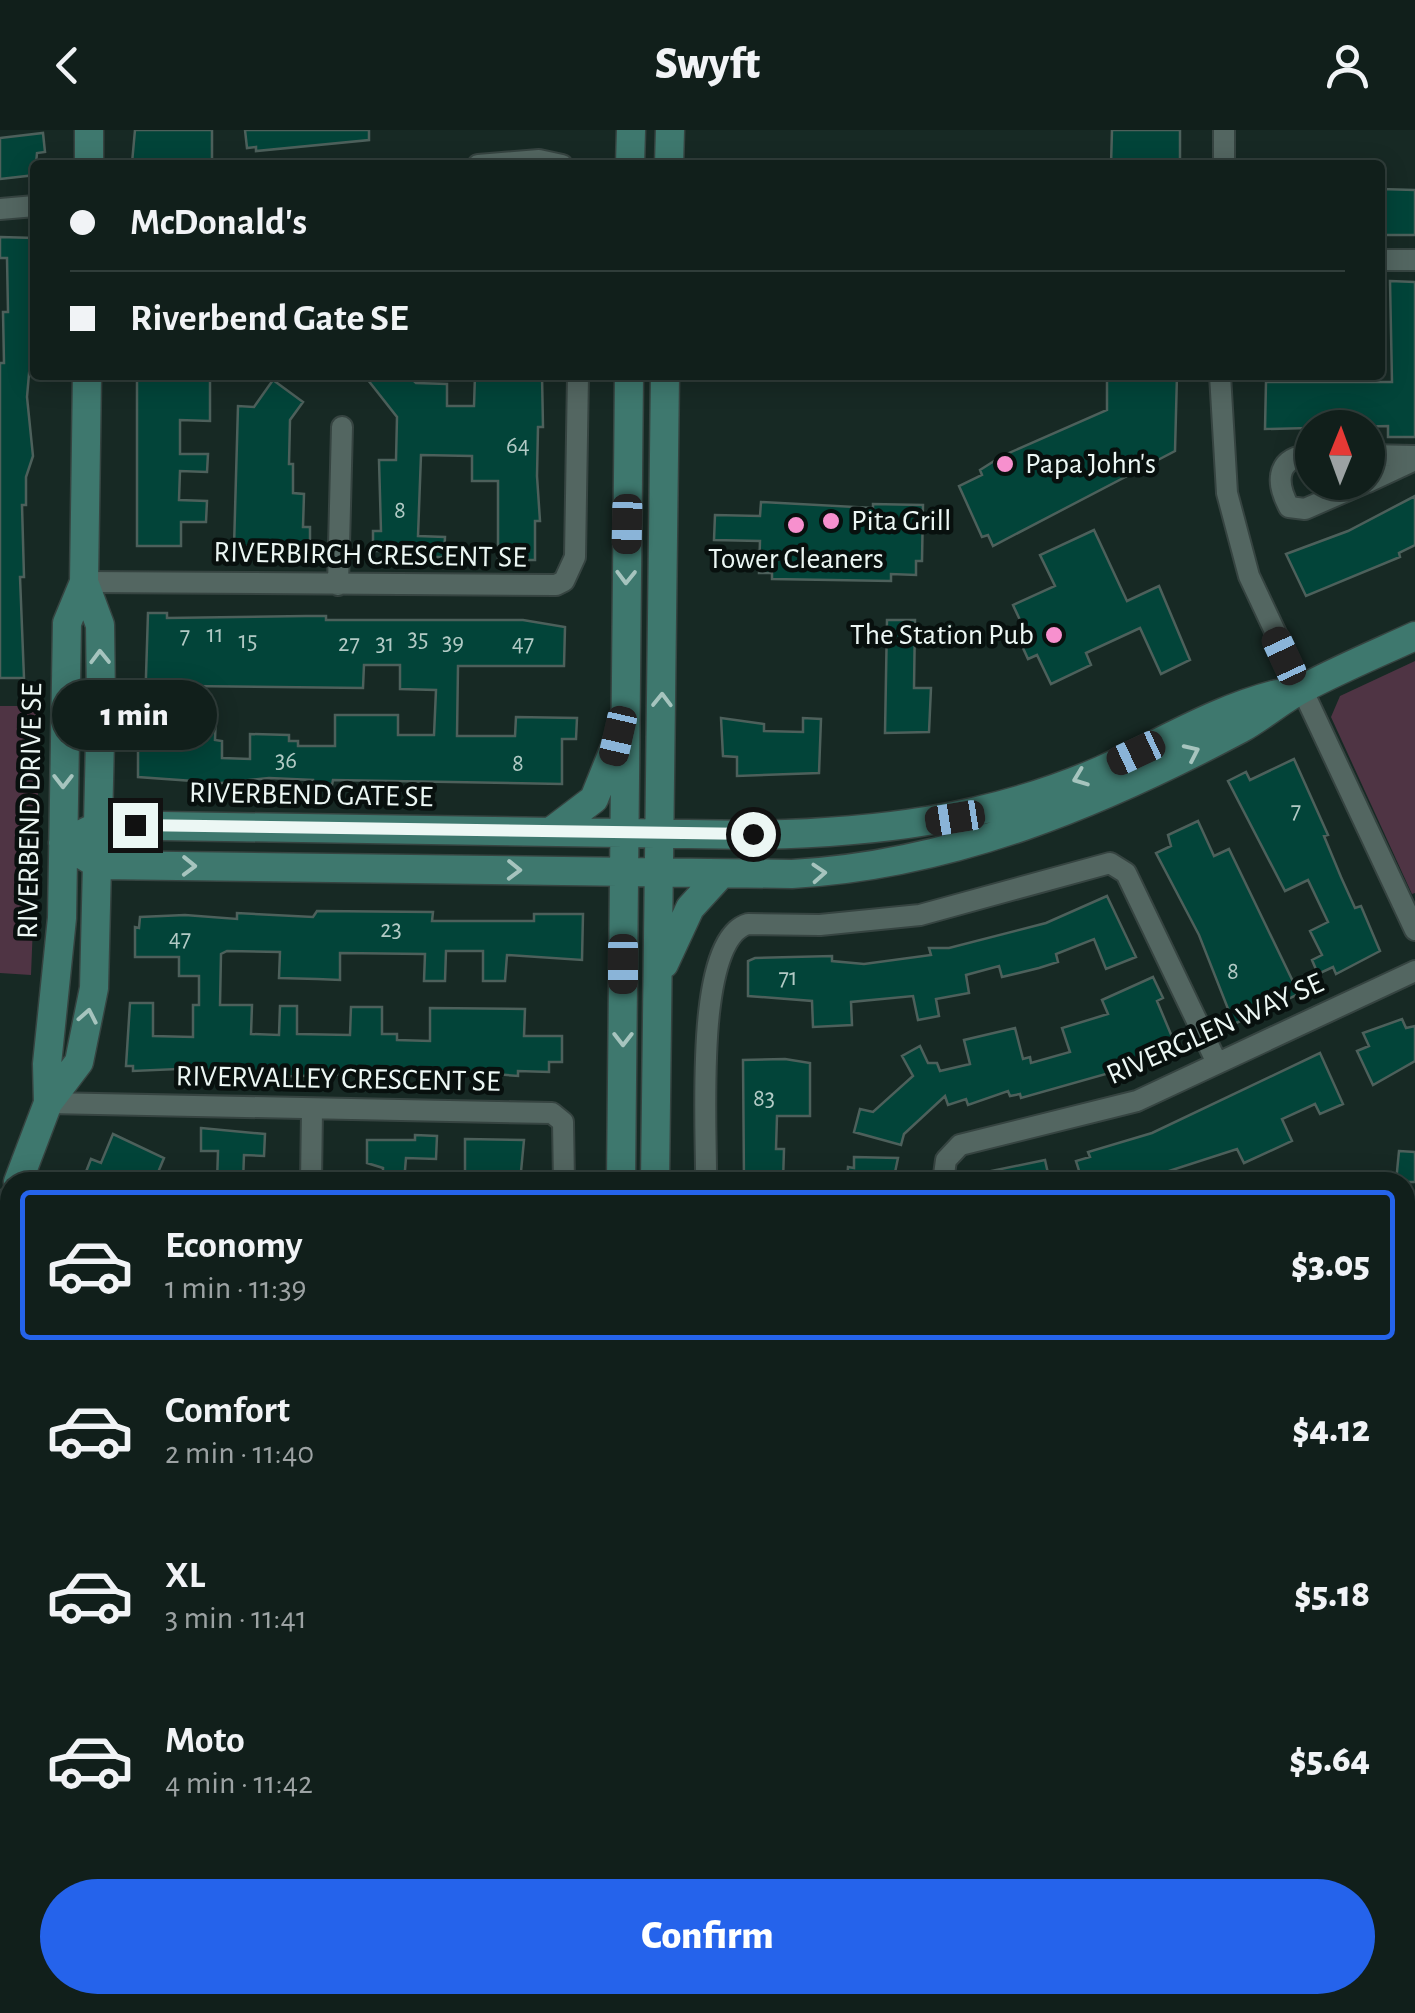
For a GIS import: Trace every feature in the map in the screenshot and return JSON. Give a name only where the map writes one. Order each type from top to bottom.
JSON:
[{"type":"street","points":[[89,130],[89,160]]},
{"type":"street","points":[[630,130],[630,160]]},
{"type":"street","points":[[669,160],[670,130]]},
{"type":"street","points":[[1224,130],[1224,160]]},
{"type":"street","points":[[0,209],[30,206]]},
{"type":"street","points":[[1385,260],[1415,260]]},
{"type":"street","name":"RIVERBEND DRIVE SE","points":[[22,1172],[48,1103],[79,1062],[94,988],[100,825],[100,626],[84,582],[87,380]]},
{"type":"street","name":"RIVERBIRCH CRESCENT SE","points":[[84,582],[542,588],[564,581],[575,557],[578,380]]},
{"type":"street","points":[[621,1172],[629,380]]},
{"type":"street","points":[[656,1172],[665,380]]},
{"type":"street","points":[[1220,380],[1222,454],[1240,549],[1300,690],[1415,930]]},
{"type":"street","points":[[338,585],[342,427]]},
{"type":"street","points":[[1385,456],[1415,458]]},
{"type":"street","points":[[1295,457],[1281,471],[1289,507],[1305,510],[1327,500]]},
{"type":"street","points":[[1385,473],[1415,458]]},
{"type":"street","name":"RIVERBEND DRIVE SE","points":[[48,1103],[47,1064],[60,962],[67,623],[84,582]]},
{"type":"street","points":[[63,843],[99,864],[721,874],[830,872],[962,848],[1026,828],[1238,730],[1300,690],[1415,636]]},
{"type":"street","name":"RIVERBEND GATE SE","points":[[63,843],[100,825],[830,834],[955,818],[1017,803],[1235,708],[1300,690]]},
{"type":"street","points":[[553,830],[594,799],[612,762],[624,709]]},
{"type":"street","points":[[706,1172],[710,992],[722,944],[738,927],[748,924],[820,925],[920,915],[1110,863],[1126,873],[1217,1062]]},
{"type":"street","points":[[658,978],[690,908],[721,874]]},
{"type":"street","name":"RIVERGLEN WAY SE","points":[[945,1172],[946,1160],[960,1145],[1137,1102],[1415,972]]},
{"type":"street","name":"RIVERVALLEY CRESCENT SE","points":[[48,1103],[312,1112],[552,1113],[562,1122],[564,1172]]},
{"type":"street","points":[[311,1172],[312,1112]]},
{"type":"shaded area","points":[[1415,661],[1412,894],[1331,717],[1340,696]]},
{"type":"shaded area","points":[[0,706],[36,706],[38,798],[31,975],[0,973]]},
{"type":"building","points":[[135,130],[212,130],[212,160],[132,160]]},
{"type":"building","points":[[245,130],[369,130],[369,140],[256,151],[256,147],[247,148]]},
{"type":"building","points":[[1112,130],[1180,130],[1180,160],[1111,160]]},
{"type":"building","points":[[43,133],[45,152],[30,160],[30,176],[0,179],[0,138]]},
{"type":"building","points":[[1385,189],[1415,190],[1415,235],[1385,235]]},
{"type":"building","points":[[0,237],[30,238],[27,397],[33,456],[26,477],[26,505],[22,505],[24,678],[0,678],[0,363],[4,363],[3,312],[8,312],[7,258],[0,258]]},
{"type":"building","points":[[1390,281],[1415,282],[1415,437],[1388,437],[1385,410],[1295,410],[1295,428],[1265,429],[1266,382],[1392,382]]},
{"type":"building","points":[[137,380],[210,380],[210,421],[180,420],[180,454],[208,454],[207,472],[180,471],[179,500],[207,501],[206,522],[181,522],[181,546],[137,546]]},
{"type":"building","points":[[273,380],[303,402],[290,420],[289,464],[293,464],[293,493],[304,494],[303,527],[310,527],[310,545],[234,547],[238,406],[254,407]]},
{"type":"building","points":[[368,380],[447,384],[447,406],[474,406],[475,380],[542,380],[543,427],[538,427],[537,476],[540,521],[535,521],[535,560],[498,560],[498,481],[472,481],[472,456],[421,455],[418,536],[445,537],[444,557],[425,557],[425,551],[373,551],[373,531],[381,531],[379,460],[396,460],[397,417]]},
{"type":"building","points":[[1107,380],[1177,380],[1175,451],[993,546],[988,535],[982,537],[959,486],[982,475],[980,470],[1002,456],[1107,410]]},
{"type":"building","points":[[1415,496],[1415,545],[1399,553],[1400,557],[1306,596],[1286,554],[1348,531]]},
{"type":"building","points":[[761,502],[873,508],[873,504],[923,505],[922,561],[916,561],[916,575],[891,574],[891,581],[772,579],[772,573],[759,573],[760,541],[714,540],[715,515],[760,516]]},
{"type":"building","points":[[1094,530],[1127,601],[1159,586],[1190,660],[1161,674],[1140,628],[1086,653],[1091,665],[1051,684],[1037,655],[1028,659],[1019,639],[1027,635],[1013,605],[1055,586],[1040,555]]},
{"type":"building","points":[[148,613],[167,613],[167,618],[523,620],[565,627],[564,666],[458,666],[457,736],[515,736],[516,717],[577,718],[576,739],[562,739],[562,784],[333,780],[332,785],[269,778],[221,783],[138,777],[138,739],[144,739]],"holes":[[[364,665],[400,665],[400,689],[436,690],[434,735],[398,735],[398,715],[335,715],[335,746],[298,746],[298,741],[289,741],[289,735],[250,734],[250,759],[222,758],[222,741],[215,740],[216,714],[187,714],[188,686],[363,688]]]},
{"type":"building","points":[[887,620],[915,620],[914,688],[931,688],[929,732],[885,733]]},
{"type":"building","points":[[721,718],[764,724],[764,731],[803,732],[803,718],[821,719],[819,773],[737,776],[737,757],[723,756]]},
{"type":"building","points":[[1294,759],[1328,835],[1324,836],[1341,877],[1355,908],[1361,906],[1380,951],[1336,974],[1333,967],[1318,974],[1312,960],[1322,955],[1310,931],[1328,922],[1308,880],[1285,891],[1228,781],[1246,772],[1250,780]]},
{"type":"building","points":[[1198,821],[1214,856],[1229,849],[1299,994],[1234,1024],[1199,935],[1156,853],[1171,846],[1168,835]]},
{"type":"building","points":[[1107,896],[1136,957],[1106,969],[1094,939],[1056,954],[1058,962],[1039,968],[1002,977],[999,966],[966,975],[969,993],[936,999],[939,1016],[918,1020],[913,996],[851,1002],[852,1025],[813,1027],[812,1001],[748,996],[748,961],[755,958],[832,956],[832,961],[864,964],[931,955],[929,948],[949,948],[1046,923]]},
{"type":"building","points":[[317,911],[433,912],[432,921],[534,921],[534,914],[583,914],[582,960],[507,955],[505,981],[483,981],[483,951],[446,951],[445,981],[424,981],[425,954],[340,953],[340,980],[279,978],[280,952],[227,951],[221,954],[220,1005],[252,1005],[251,1034],[279,1035],[280,1006],[297,1006],[297,1034],[350,1035],[351,1007],[382,1007],[382,1034],[397,1034],[397,1040],[430,1041],[430,1008],[525,1009],[524,1036],[562,1036],[562,1062],[549,1062],[549,1072],[518,1071],[518,1076],[458,1071],[269,1077],[269,1073],[201,1075],[201,1068],[133,1071],[133,1066],[126,1066],[130,1003],[153,1003],[153,1036],[193,1037],[193,1005],[199,1005],[199,976],[179,976],[179,957],[135,957],[135,927],[139,928],[140,917],[237,919],[237,913],[313,917]]},
{"type":"building","points":[[1153,977],[1163,998],[1157,1001],[1175,1044],[1171,1048],[1111,1067],[1113,1072],[1021,1098],[1020,1094],[1010,1096],[1008,1091],[968,1105],[966,1099],[948,1105],[945,1096],[904,1134],[901,1145],[854,1132],[860,1109],[873,1112],[913,1076],[902,1056],[920,1046],[928,1063],[937,1063],[940,1071],[970,1064],[964,1040],[1015,1028],[1023,1059],[1030,1057],[1031,1063],[1070,1052],[1062,1028],[1108,1014],[1102,1000]]},
{"type":"building","points":[[1402,1019],[1406,1028],[1415,1026],[1415,1061],[1373,1085],[1357,1051],[1369,1046],[1363,1033]]},
{"type":"building","points":[[1320,1053],[1343,1104],[1320,1114],[1315,1104],[1282,1119],[1292,1141],[1244,1163],[1237,1149],[1166,1172],[1079,1172],[1076,1161],[1090,1157],[1088,1152],[1152,1133]]},
{"type":"building","points":[[743,1060],[810,1063],[810,1116],[777,1116],[776,1149],[784,1149],[783,1172],[744,1172]]},
{"type":"building","points":[[201,1128],[265,1134],[264,1156],[244,1155],[243,1172],[217,1172],[218,1151],[201,1151]]},
{"type":"building","points":[[113,1134],[164,1158],[158,1172],[86,1172],[91,1159],[101,1163]]},
{"type":"building","points":[[415,1135],[437,1136],[436,1159],[406,1158],[405,1172],[383,1172],[383,1168],[367,1163],[367,1140],[415,1140]]},
{"type":"building","points":[[465,1139],[524,1140],[521,1172],[465,1172]]},
{"type":"building","points":[[1399,1151],[1415,1152],[1415,1172],[1397,1172]]},
{"type":"building","points":[[854,1157],[898,1158],[895,1172],[848,1172],[848,1167],[854,1168]]},
{"type":"building","points":[[1045,1160],[1048,1172],[986,1172]]},
{"type":"place","name":"Papa John's","points":[[1005,464]]},
{"type":"place","name":"Pita Grill","points":[[831,521]]},
{"type":"place","name":"Tower Cleaners","points":[[796,525]]},
{"type":"place","name":"The Station Pub","points":[[1054,635]]},
{"type":"route","points":[[135,825],[753,834]]}]
